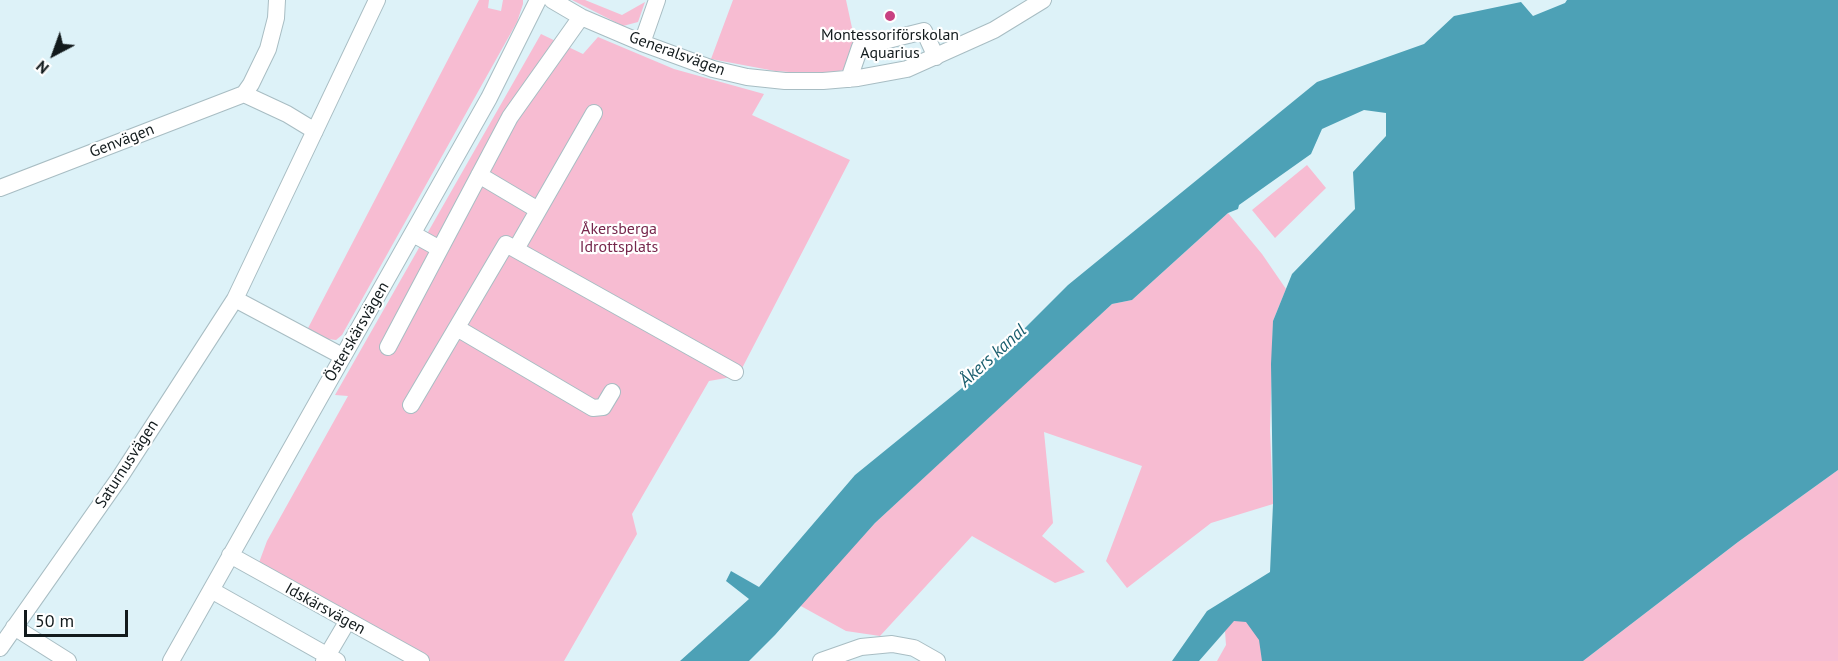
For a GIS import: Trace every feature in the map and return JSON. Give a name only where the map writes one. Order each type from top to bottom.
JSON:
[{"type":"street","points":[[277,0],[276,18],[268,49],[244,94],[287,114],[315,131]]},
{"type":"street","name":"Saturnusvägen","points":[[0,648],[120,477],[235,299],[377,0]]},
{"type":"street","name":"Österskärsvägen","points":[[171,661],[489,98],[538,0]]},
{"type":"street","name":"Generalsvägen","points":[[552,0],[581,16],[642,43],[713,69],[747,77],[785,81],[849,79],[908,69],[994,30],[1043,0]]},
{"type":"street","points":[[642,43],[657,0]]},
{"type":"street","points":[[388,347],[510,117],[581,16]]},
{"type":"street","points":[[849,79],[860,47],[924,31],[936,57]]},
{"type":"street","name":"Genvägen","points":[[0,188],[244,94]]},
{"type":"street","points":[[516,249],[594,113]]},
{"type":"street","points":[[479,175],[538,210]]},
{"type":"street","points":[[413,234],[440,249]]},
{"type":"street","points":[[411,405],[506,244],[735,372]]},
{"type":"street","points":[[235,299],[342,356]]},
{"type":"street","points":[[457,328],[593,408],[603,408],[612,392]]},
{"type":"street","name":"Idskärsvägen","points":[[230,555],[347,622],[421,661]]},
{"type":"street","points":[[211,590],[330,659],[347,622]]},
{"type":"street","points":[[14,627],[68,661]]},
{"type":"street","points":[[820,661],[861,647],[881,644],[914,648],[937,661]]},
{"type":"green space","points":[[479,0],[489,0],[488,8],[501,11],[503,0],[523,0],[523,4],[517,22],[342,335],[336,340],[320,338],[306,332]]},
{"type":"green space","points":[[572,0],[585,0],[622,15],[645,2],[638,22],[623,26]]},
{"type":"green space","points":[[733,0],[846,0],[854,37],[853,57],[845,70],[818,74],[775,71],[711,59]]},
{"type":"green space","name":"Åkersberga Idrottsplats","points":[[541,34],[583,54],[598,37],[674,69],[764,94],[752,115],[850,160],[738,376],[709,381],[632,514],[637,534],[564,661],[425,661],[257,568],[267,541],[348,396],[335,395]]},
{"type":"green space","points":[[1307,165],[1326,188],[1275,238],[1252,210]]},
{"type":"green space","points":[[1228,213],[1262,254],[1286,289],[1273,321],[1270,430],[1273,504],[1211,523],[1127,588],[1106,561],[1142,466],[1044,432],[1053,523],[1042,536],[1085,572],[1055,583],[972,536],[880,636],[846,631],[799,605],[875,523],[1032,377],[1112,304],[1132,300]]},
{"type":"green space","points":[[1838,470],[1838,661],[1583,661],[1738,542]]},
{"type":"green space","points":[[1248,614],[1292,661],[1217,661],[1226,645],[1225,631],[1233,621]]},
{"type":"water","points":[[1567,0],[1838,0],[1838,470],[1738,542],[1583,661],[1262,661],[1259,640],[1246,622],[1234,621],[1199,661],[1172,661],[1207,611],[1270,572],[1273,504],[1271,364],[1273,321],[1292,274],[1355,209],[1353,172],[1386,136],[1386,113],[1364,110],[1322,129],[1311,154],[1239,205],[1238,209],[1228,213],[1132,300],[1112,304],[875,523],[749,661],[680,661],[749,599],[726,581],[731,571],[759,587],[855,475],[978,375],[1068,285],[1317,82],[1424,44],[1454,16],[1521,2],[1533,16],[1565,3]]},
{"type":"place","name":"Montessoriförskolan Aquarius","points":[[890,16]]},
{"type":"water label","name":"Åkers kanal","points":[[993,356]]}]
